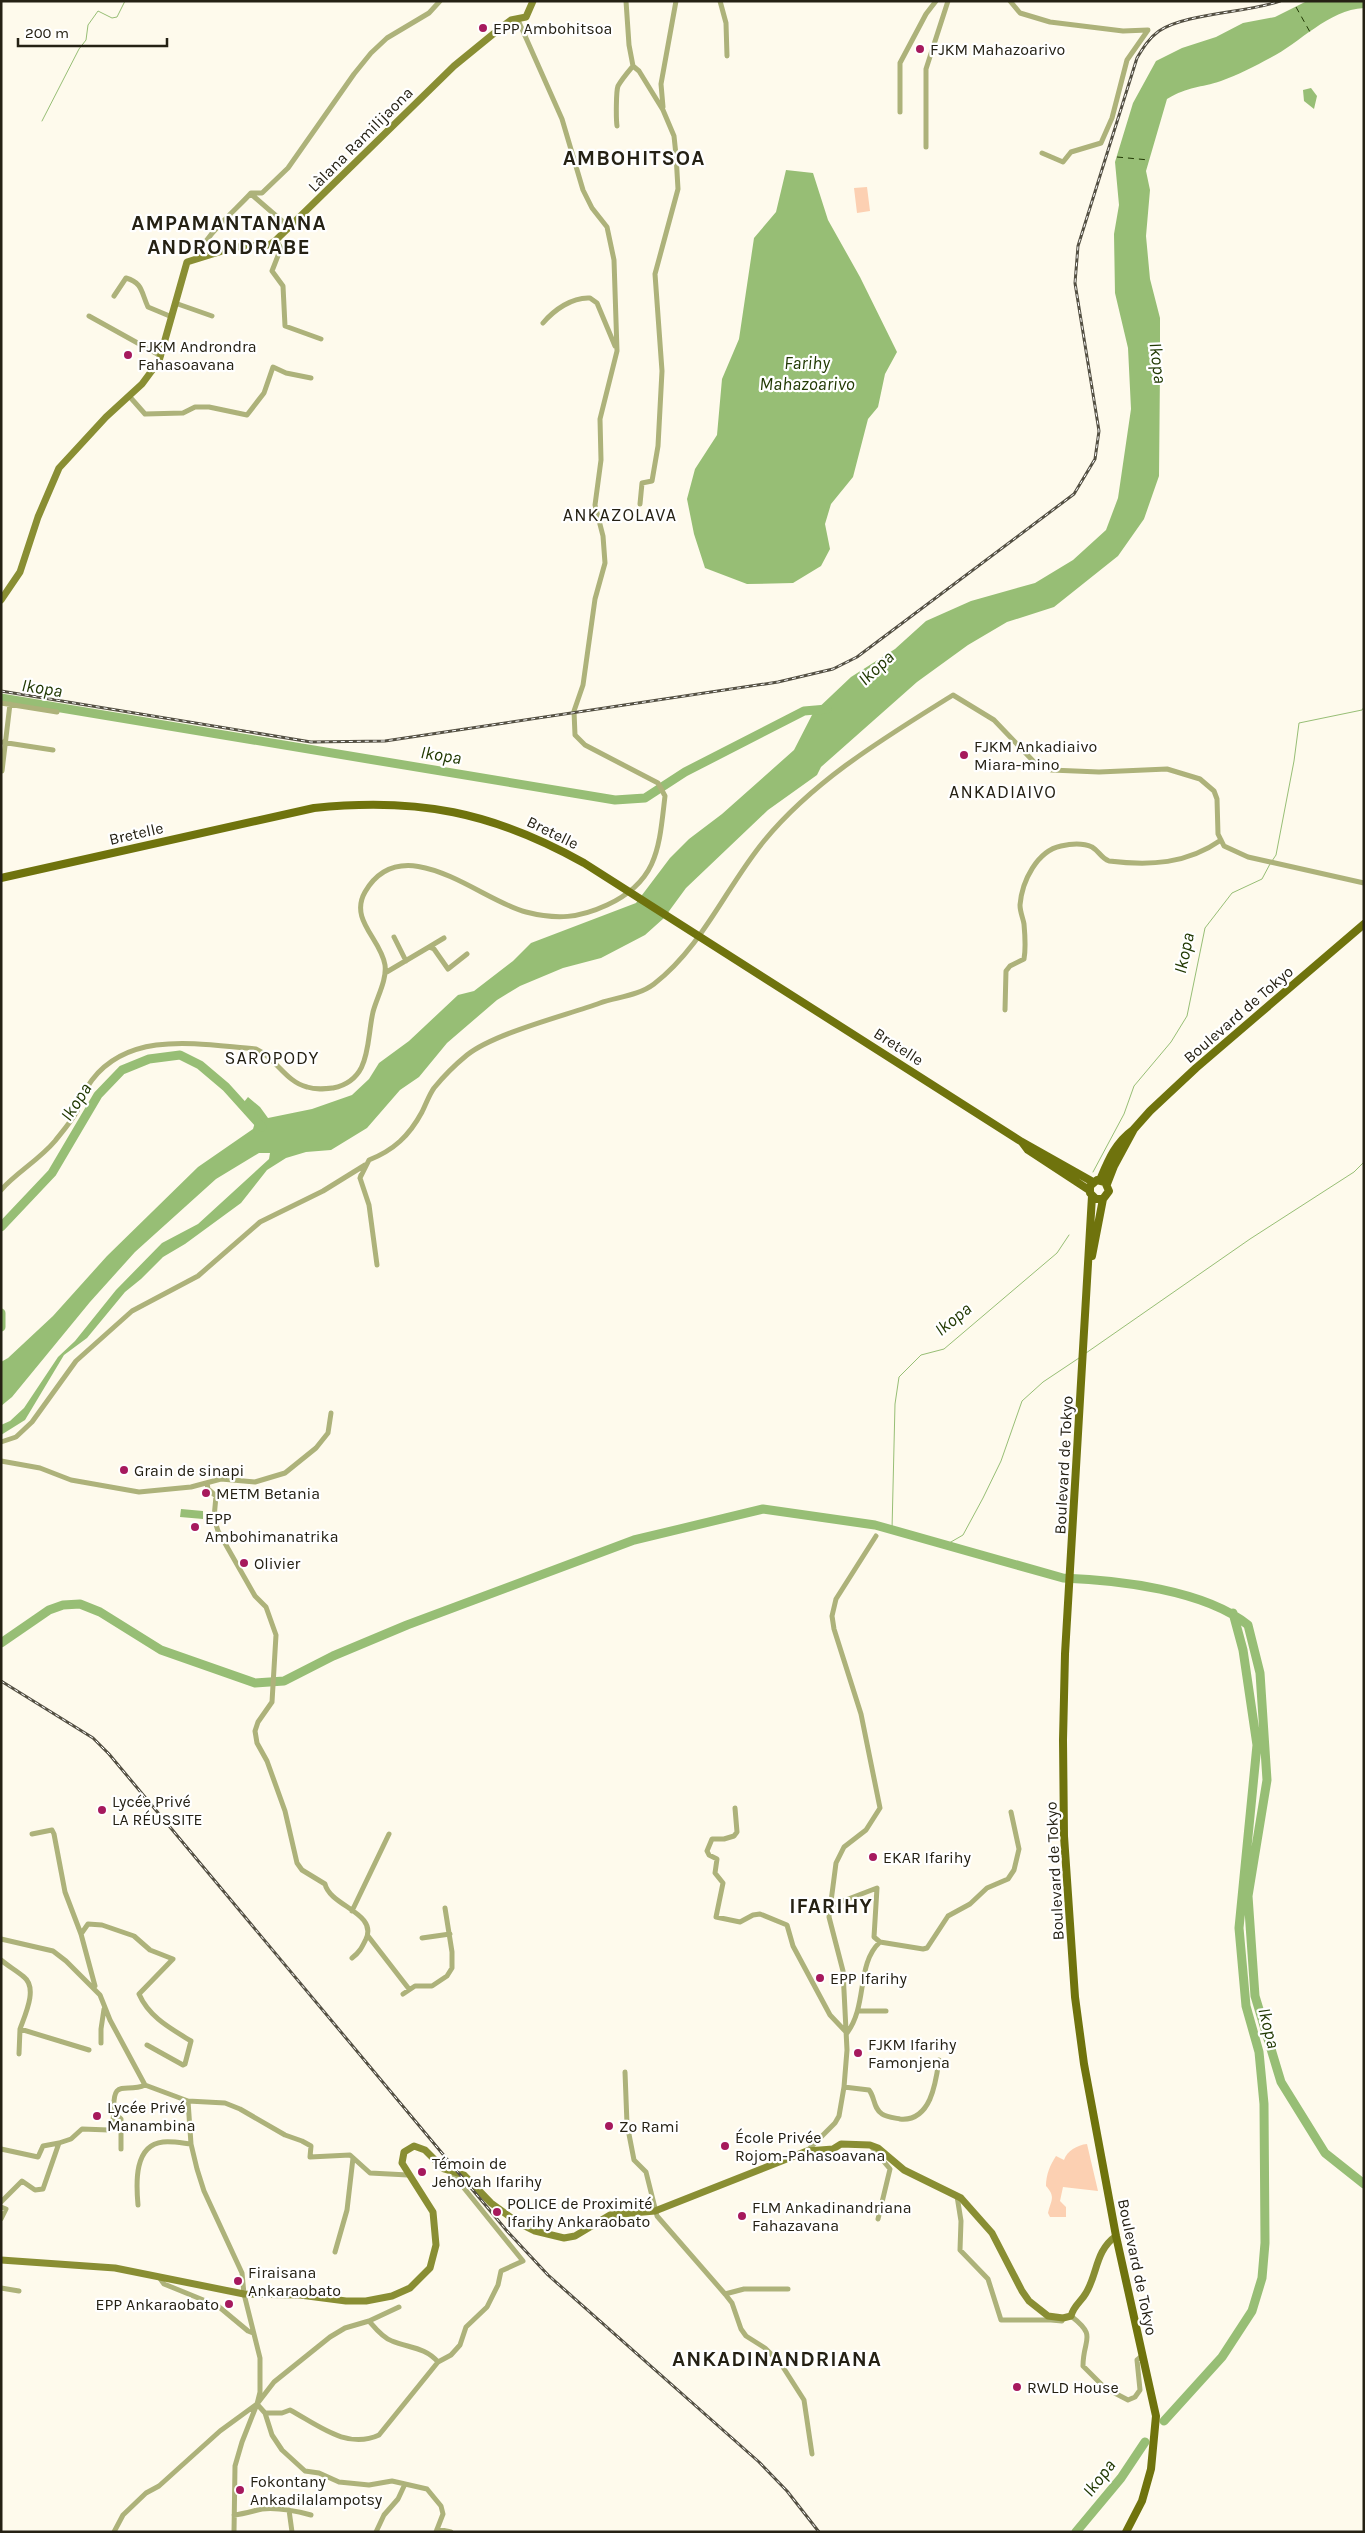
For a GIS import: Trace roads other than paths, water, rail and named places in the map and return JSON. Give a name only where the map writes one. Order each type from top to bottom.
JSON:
[{"type":"main road","name":"Bretelle","points":[[1,878],[314,808],[379,803],[454,812],[518,830],[558,848],[700,935],[1022,1142],[1100,1182]]},
{"type":"main road","name":"Boulevard de Tokyo","points":[[1126,2532],[1142,2501],[1151,2469],[1156,2416],[1116,2236],[1084,2064],[1069,1917],[1064,1836],[1063,1740],[1069,1583],[1089,1268],[1091,1193],[1100,1182],[1114,1149],[1122,1138],[1134,1129],[1150,1111],[1196,1068],[1364,924]]},
{"type":"main road","name":"Bretelle","points":[[1022,1142],[1028,1150],[1102,1199]]},
{"type":"main road","points":[[1089,1268],[1102,1199],[1108,1194],[1100,1182]]},
{"type":"street","points":[[198,259],[198,252],[217,228],[251,193],[262,193],[288,168],[371,53],[387,38],[429,13],[440,1]]},
{"type":"street","points":[[1,1190],[54,1143],[70,1122],[84,1093],[99,1071],[113,1061],[140,1048],[184,1043],[256,1049],[267,1054],[294,1081],[305,1087],[321,1090],[339,1087],[350,1081],[362,1070],[366,1058],[371,1022],[385,973],[384,962],[363,922],[361,900],[364,892],[376,878],[399,866],[417,866],[458,879],[496,900],[527,913],[562,917],[585,915],[631,892],[656,858],[665,796],[663,790],[658,783],[585,745],[575,736],[574,711],[588,659],[596,598],[605,563],[603,536],[595,505],[601,460],[600,419],[616,351],[614,260],[609,232],[604,222],[592,208],[583,190],[562,119],[518,20],[526,17],[533,1]]},
{"type":"street","points":[[626,1],[629,45],[633,66],[663,110],[674,136],[678,189],[655,274],[662,372],[658,446],[652,482],[642,483],[640,504]]},
{"type":"street","points":[[663,110],[660,84],[676,1]]},
{"type":"street","points":[[720,1],[726,23],[727,56]]},
{"type":"street","points":[[900,112],[900,62],[926,14],[936,1]]},
{"type":"street","points":[[926,146],[926,68],[948,1]]},
{"type":"street","points":[[1010,1],[1020,13],[1050,22],[1123,31],[1148,30],[1127,60],[1112,118],[1101,143],[1071,152],[1063,162],[1042,153]]},
{"type":"street","name":"Làlana Ramilijaona","points":[[276,240],[454,66],[511,20],[518,20]]},
{"type":"street","points":[[617,126],[615,111],[618,105],[617,88],[633,66]]},
{"type":"street","points":[[251,193],[289,227]]},
{"type":"street","points":[[1,600],[20,572],[38,517],[60,468],[106,417],[130,398],[149,377],[161,356],[184,266],[190,260],[235,247],[268,245],[276,240],[281,248],[272,271],[283,286],[285,326],[321,339]]},
{"type":"street","points":[[114,296],[123,280],[126,278],[132,280],[140,285],[148,307],[172,317]]},
{"type":"street","points":[[544,323],[554,311],[566,304],[590,298],[597,303],[616,351]]},
{"type":"street","points":[[175,303],[212,316]]},
{"type":"street","points":[[89,316],[161,356]]},
{"type":"street","points":[[130,398],[145,414],[182,413],[195,407],[209,407],[247,415],[264,393],[273,367],[286,373],[311,378]]},
{"type":"street","points":[[360,1178],[369,1160],[386,1153],[410,1132],[434,1089],[467,1055],[503,1037],[600,1003],[627,996],[653,985],[700,935],[750,858],[790,811],[854,760],[953,695],[994,720],[1038,765],[1051,770],[1099,772],[1167,769],[1200,779],[1214,791],[1217,799],[1218,834],[1224,846],[1248,856],[1364,882]]},
{"type":"street","points":[[1,703],[57,712]]},
{"type":"street","points":[[2,770],[10,704]]},
{"type":"street","points":[[4,742],[53,750]]},
{"type":"street","points":[[1005,1010],[1006,971],[1010,966],[1024,959],[1024,923],[1020,907],[1022,896],[1029,875],[1040,856],[1056,847],[1078,844],[1092,847],[1102,858],[1109,860],[1172,862],[1205,851],[1221,840]]},
{"type":"street","points":[[394,937],[406,960]]},
{"type":"street","points":[[385,973],[444,938]]},
{"type":"street","points":[[430,947],[434,949],[448,968],[467,954]]},
{"type":"street","points":[[1,1442],[16,1437],[32,1422],[45,1408],[76,1361],[132,1311],[198,1276],[260,1222],[323,1191],[365,1165],[360,1178],[369,1206],[377,1265]]},
{"type":"street","points":[[1,1461],[40,1468],[63,1478],[124,1490],[165,1490],[221,1479],[255,1482],[285,1473],[324,1440],[331,1413]]},
{"type":"street","points":[[207,1483],[208,1490],[216,1496],[214,1518],[218,1532],[255,1596],[266,1607],[276,1635],[275,1687],[272,1702],[258,1722],[255,1731],[257,1743],[267,1761],[285,1812],[297,1863],[302,1870],[325,1884],[327,1891],[333,1898],[361,1916],[367,1925],[368,1936],[360,1952],[352,1958]]},
{"type":"street","points":[[807,2151],[835,2123],[839,2116],[844,2087],[847,2033],[843,1971],[829,1917],[839,1854],[844,1846],[866,1830],[880,1808],[861,1714],[834,1629],[832,1616],[836,1599],[876,1536]]},
{"type":"street","points":[[735,1808],[737,1832],[734,1836],[724,1839],[712,1839],[707,1851],[709,1855],[717,1859],[715,1873],[723,1883],[716,1917],[740,1922],[760,1914],[787,1925],[793,1946],[830,2015],[847,2033]]},
{"type":"street","points":[[830,1906],[877,1888],[873,1934],[880,1942],[927,1948],[948,1916],[970,1904],[987,1888],[1008,1878],[1014,1870],[1019,1849],[1011,1812]]},
{"type":"street","points":[[32,1834],[52,1830],[54,1834],[65,1892],[82,1934],[93,1983],[100,1995],[104,2008],[146,2085]]},
{"type":"street","points":[[352,1911],[389,1834]]},
{"type":"street","points":[[403,1994],[415,1986],[432,1986],[447,1976],[452,1968],[450,1934],[445,1908]]},
{"type":"street","points":[[82,1934],[88,1924],[102,1925],[134,1936],[150,1950],[174,1959],[139,1992],[139,1996],[150,2012],[173,2031],[191,2041],[185,2064],[183,2065],[163,2056],[147,2045]]},
{"type":"street","points":[[422,1938],[450,1934]]},
{"type":"street","points":[[368,1936],[409,1989]]},
{"type":"street","points":[[1,1939],[54,1951],[100,1995]]},
{"type":"street","points":[[847,2033],[859,2012],[868,1956],[880,1942]]},
{"type":"street","points":[[1,1960],[25,1977],[30,1984],[30,1993],[20,2029],[19,2054]]},
{"type":"street","points":[[102,2043],[101,2029],[104,2008]]},
{"type":"street","points":[[859,2012],[886,2011]]},
{"type":"street","points":[[20,2029],[89,2050]]},
{"type":"street","points":[[844,2087],[869,2090],[877,2109],[882,2114],[910,2120],[923,2110],[930,2100],[935,2086],[939,2060]]},
{"type":"street","points":[[625,2072],[627,2124],[634,2160],[646,2172],[655,2211],[686,2251],[732,2303],[741,2330],[746,2336],[765,2348],[781,2364],[804,2400],[812,2454]]},
{"type":"street","points":[[1,2149],[38,2157],[42,2146],[72,2139],[82,2129],[108,2130],[112,2127],[114,2094],[119,2089],[127,2086],[137,2088],[146,2085],[188,2101],[225,2103],[240,2109],[285,2135],[311,2146],[310,2157],[341,2155],[353,2157],[370,2173],[408,2175]]},
{"type":"street","points":[[114,2532],[123,2515],[146,2493],[159,2486],[220,2431],[258,2404],[260,2358],[244,2294],[242,2273],[204,2191],[191,2144],[188,2101]]},
{"type":"street","points":[[114,2112],[121,2119],[121,2149]]},
{"type":"street","points":[[1,2202],[22,2181],[35,2190],[43,2189],[59,2143]]},
{"type":"street","points":[[138,2204],[136,2178],[144,2152],[158,2143],[191,2144]]},
{"type":"street","points":[[1,2260],[88,2265],[244,2294],[366,2301],[392,2296],[410,2288],[430,2268],[436,2245],[433,2212],[426,2198],[408,2175],[402,2158],[404,2152],[414,2146],[425,2150],[444,2169],[464,2175],[491,2203],[517,2222],[550,2236],[570,2238],[610,2215],[655,2211],[807,2151],[833,2149],[841,2144],[870,2145],[878,2148],[904,2170],[958,2196],[970,2206],[992,2233],[1029,2301],[1048,2316],[1063,2318]]},
{"type":"street","points":[[870,2145],[890,2169],[878,2219]]},
{"type":"street","points":[[335,2252],[347,2210],[353,2157]]},
{"type":"street","points":[[265,2413],[282,2413],[290,2410],[337,2436],[366,2441],[379,2435],[438,2362],[451,2355],[460,2345],[466,2327],[487,2307],[498,2285],[501,2271],[523,2261],[450,2171]]},
{"type":"street","points":[[958,2196],[961,2221],[960,2250],[988,2279],[1001,2320],[1051,2320],[1057,2322],[1071,2316]]},
{"type":"street","points":[[1,2207],[6,2209],[1,2219]]},
{"type":"street","points":[[1071,2316],[1074,2306],[1085,2295],[1092,2282],[1101,2251],[1116,2236]]},
{"type":"street","points":[[159,2277],[164,2284],[218,2306],[248,2331],[254,2333]]},
{"type":"street","points":[[1,2288],[19,2291]]},
{"type":"street","points":[[725,2294],[744,2289],[788,2289]]},
{"type":"street","points":[[234,2532],[235,2466],[242,2442],[258,2404],[274,2382],[330,2337],[345,2328],[369,2321],[399,2307]]},
{"type":"street","points":[[1071,2316],[1084,2326],[1088,2333],[1084,2366],[1114,2394],[1128,2400],[1135,2397],[1140,2390],[1137,2360],[1143,2354]]},
{"type":"street","points":[[369,2321],[378,2332],[391,2341],[417,2347],[431,2354],[438,2362]]},
{"type":"street","points":[[258,2404],[265,2413],[272,2434],[282,2450],[305,2470],[319,2473],[339,2482],[369,2485],[392,2481],[427,2489],[441,2506],[443,2514],[437,2530],[451,2532]]},
{"type":"street","points":[[376,2532],[384,2515],[398,2499],[405,2484]]},
{"type":"street","points":[[234,2515],[249,2514],[262,2509],[289,2510],[311,2515]]},
{"type":"street","points":[[289,2510],[292,2532]]},
{"type":"water","points":[[1307,1],[1364,1],[1364,8],[1351,10],[1326,21],[1281,52],[1240,73],[1221,81],[1182,92],[1167,99],[1146,171],[1150,190],[1146,236],[1150,279],[1160,318],[1159,476],[1144,519],[1118,556],[1054,607],[1007,622],[968,645],[917,682],[821,767],[817,775],[768,810],[686,888],[664,918],[645,935],[601,958],[563,968],[520,986],[497,1000],[447,1043],[419,1077],[400,1090],[367,1128],[331,1150],[306,1152],[286,1158],[267,1170],[241,1203],[185,1244],[163,1257],[125,1292],[87,1338],[64,1355],[25,1420],[1,1435],[1,1425],[10,1421],[24,1408],[58,1357],[75,1341],[116,1290],[162,1243],[198,1224],[269,1159],[270,1153],[259,1153],[216,1179],[135,1252],[90,1302],[12,1397],[1,1406],[1,1362],[8,1358],[53,1316],[107,1256],[198,1167],[253,1129],[257,1116],[244,1102],[248,1097],[260,1107],[268,1118],[312,1109],[352,1095],[369,1079],[379,1063],[409,1041],[458,995],[474,991],[513,961],[531,943],[636,903],[670,858],[689,839],[722,814],[794,750],[813,713],[851,677],[895,649],[926,621],[971,601],[1035,583],[1073,560],[1106,530],[1118,498],[1131,409],[1128,348],[1115,293],[1114,234],[1119,205],[1115,162],[1133,103],[1156,61],[1182,48],[1216,37],[1243,23],[1275,17]]},
{"type":"water","points":[[1311,88],[1317,96],[1314,109],[1304,101],[1303,90]]},
{"type":"water","name":"Farihy Mahazoarivo","points":[[786,170],[813,173],[828,220],[860,277],[897,352],[885,374],[878,407],[868,419],[853,477],[831,504],[825,524],[830,549],[821,566],[793,583],[747,584],[705,568],[694,534],[687,499],[695,469],[717,435],[722,379],[739,339],[754,238],[776,212]]},
{"type":"water","points":[[181,1509],[203,1511],[203,1519],[180,1517]]},
{"type":"waterway","points":[[42,121],[79,49],[86,40],[88,25],[98,11],[112,18],[117,17],[125,1]]},
{"type":"waterway","name":"Ikopa","points":[[1,698],[615,800],[645,798],[685,772],[804,711],[827,709]]},
{"type":"waterway","name":"Ikopa","points":[[1272,861],[1276,855],[1294,761],[1299,723],[1362,710],[1364,707]]},
{"type":"waterway","name":"Ikopa","points":[[1093,1172],[1124,1114],[1134,1086],[1171,1042],[1187,1016],[1205,928],[1232,893],[1262,879],[1270,864]]},
{"type":"waterway","name":"Ikopa","points":[[1,1227],[52,1173],[98,1095],[122,1070],[149,1059],[180,1055],[200,1065],[226,1087],[262,1127]]},
{"type":"waterway","points":[[1086,1353],[1250,1239],[1354,1172],[1364,1162]]},
{"type":"waterway","name":"Ikopa","points":[[892,1530],[895,1404],[899,1377],[921,1355],[944,1349],[1057,1253],[1069,1235]]},
{"type":"waterway","name":"Ikopa","points":[[1,1313],[1,1327]]},
{"type":"waterway","points":[[944,1546],[963,1535],[983,1498],[1001,1461],[1022,1401],[1043,1382],[1079,1358]]},
{"type":"waterway","points":[[1,1643],[49,1610],[63,1605],[80,1604],[100,1612],[161,1650],[255,1683],[284,1681],[333,1656],[407,1625],[634,1540],[763,1509],[875,1525],[1063,1578],[1109,1581],[1160,1589],[1209,1603],[1230,1613],[1248,1625],[1260,1673],[1267,1780],[1248,1896],[1255,1996],[1281,2082],[1325,2153],[1364,2184]]},
{"type":"waterway","name":"Ikopa","points":[[1164,2421],[1222,2357],[1252,2311],[1262,2278],[1265,2243],[1264,2104],[1259,2052],[1246,2006],[1239,1928],[1257,1745],[1243,1650],[1233,1613]]},
{"type":"waterway","name":"Ikopa","points":[[1076,2532],[1121,2478],[1145,2442]]},
{"type":"railway","points":[[1,691],[311,742],[385,741],[778,682],[833,669],[857,657],[1074,494],[1095,459],[1099,431],[1075,283],[1078,246],[1137,58],[1152,37],[1171,25],[1185,20],[1280,1]]},
{"type":"railway","points":[[1,1681],[93,1738],[109,1754],[507,2231],[548,2275],[759,2462],[787,2491],[819,2532]]},
{"type":"place","name":"EPP Ambohitsoa","points":[[483,28]]},
{"type":"place","name":"FJKM Mahazoarivo","points":[[920,49]]},
{"type":"place","name":"FJKM Androndra Fahasoavana","points":[[128,355]]},
{"type":"place","name":"FJKM Ankadiaivo Miara-mino","points":[[964,755]]},
{"type":"place","name":"Grain de sinapi","points":[[124,1470]]},
{"type":"place","name":"METM Betania","points":[[206,1493]]},
{"type":"place","name":"EPP Ambohimanatrika","points":[[195,1527]]},
{"type":"place","name":"Olivier","points":[[244,1563]]},
{"type":"place","name":"Lycée Privé LA RÉUSSITE","points":[[102,1810]]},
{"type":"place","name":"EKAR Ifarihy","points":[[873,1857]]},
{"type":"place","name":"EPP Ifarihy","points":[[820,1978]]},
{"type":"place","name":"FJKM Ifarihy Famonjena","points":[[858,2053]]},
{"type":"place","name":"Lycée Privé Manambina","points":[[97,2116]]},
{"type":"place","name":"Zo Rami","points":[[609,2126]]},
{"type":"place","name":"École Privée Rojom-Pahasoavana","points":[[725,2146]]},
{"type":"place","name":"Témoin de Jehovah Ifarihy","points":[[422,2172]]},
{"type":"place","name":"POLICE de Proximité Ifarihy Ankaraobato","points":[[497,2212]]},
{"type":"place","name":"FLM Ankadinandriana Fahazavana","points":[[742,2216]]},
{"type":"place","name":"Firaisana Ankaraobato","points":[[238,2281]]},
{"type":"place","name":"EPP Ankaraobato","points":[[229,2304]]},
{"type":"place","name":"RWLD House","points":[[1017,2387]]},
{"type":"place","name":"Fokontany Ankadilalampotsy","points":[[240,2490]]},
{"type":"district","name":"AMBOHITSOA","points":[[634,158]]},
{"type":"district","name":"AMPAMANTANANA ANDRONDRABE","points":[[229,235]]},
{"type":"district","name":"ANKAZOLAVA","points":[[620,515]]},
{"type":"district","name":"ANKADIAIVO","points":[[1003,792]]},
{"type":"district","name":"SAROPODY","points":[[272,1058]]},
{"type":"district","name":"IFARIHY","points":[[831,1906]]},
{"type":"district","name":"ANKADINANDRIANA","points":[[777,2359]]}]
